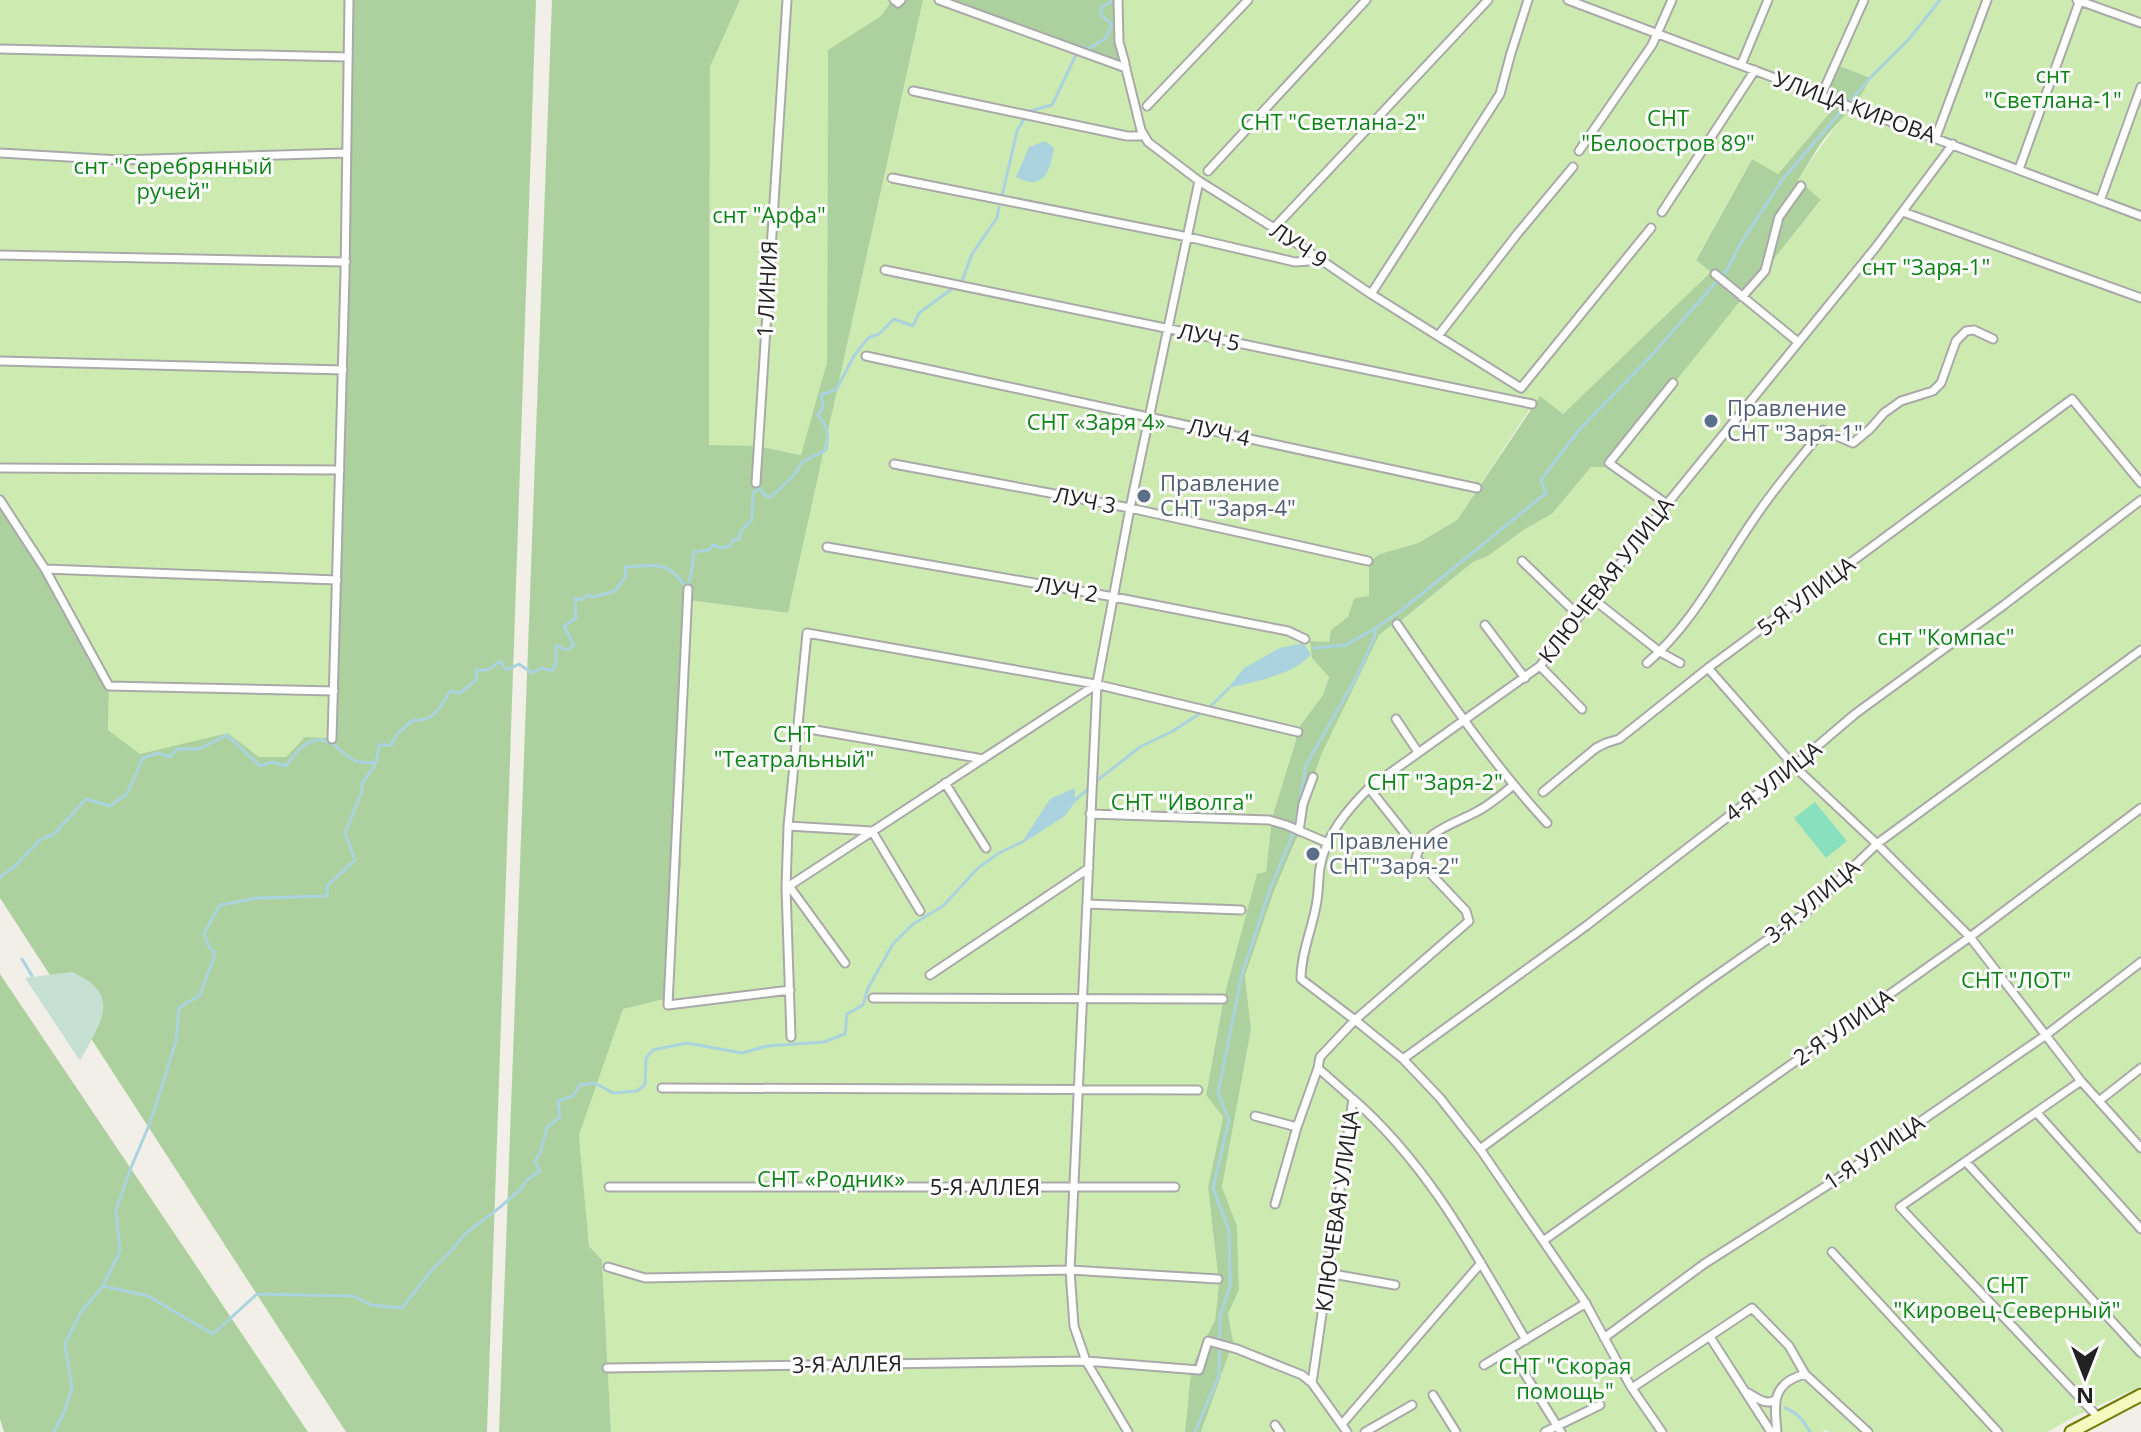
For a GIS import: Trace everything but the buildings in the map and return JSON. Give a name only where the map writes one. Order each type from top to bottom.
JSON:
[{"type":"street","points":[[332,739],[346,262],[349,0]]},
{"type":"street","name":"1 ЛИНИЯ","points":[[756,483],[787,0]]},
{"type":"street","points":[[894,0],[898,3],[901,0]]},
{"type":"street","points":[[939,0],[1125,65]]},
{"type":"street","points":[[913,91],[1127,136],[1143,136],[1119,42],[1118,0]]},
{"type":"street","points":[[1147,106],[1248,0]]},
{"type":"street","points":[[1208,171],[1366,0]]},
{"type":"street","points":[[1274,228],[1488,0]]},
{"type":"street","points":[[1371,294],[1500,94],[1528,0]]},
{"type":"street","points":[[1579,151],[1652,45],[1672,0]]},
{"type":"street","points":[[1741,65],[1768,0]]},
{"type":"street","points":[[1821,96],[1864,0]]},
{"type":"street","points":[[1936,137],[1987,0]]},
{"type":"street","points":[[2019,169],[2079,0],[2141,23]]},
{"type":"street","name":"УЛИЦА КИРОВА","points":[[1572,1],[2141,216]]},
{"type":"street","points":[[0,49],[347,57]]},
{"type":"street","points":[[1662,212],[1755,70]]},
{"type":"street","points":[[2100,201],[2141,87]]},
{"type":"street","name":"ЛУЧ 9","points":[[1143,136],[1199,181],[1521,388],[1651,228]]},
{"type":"street","name":"КЛЮЧЕВАЯ УЛИЦА","points":[[1355,1020],[1301,979],[1301,966],[1320,893],[1320,869],[1328,843],[1348,810],[1369,788],[1540,666],[1903,212],[1953,144]]},
{"type":"street","points":[[0,153],[119,160],[346,153]]},
{"type":"street","points":[[1438,336],[1573,167]]},
{"type":"street","points":[[892,178],[1188,237],[1295,262],[1322,260]]},
{"type":"street","points":[[1128,1432],[1086,1361],[1074,1326],[1070,1270],[1097,684],[1130,508],[1199,181]]},
{"type":"street","points":[[1742,297],[1765,271],[1779,217],[1801,186]]},
{"type":"street","points":[[1903,212],[2141,298]]},
{"type":"street","points":[[0,255],[346,262]]},
{"type":"street","name":"ЛУЧ 5","points":[[885,270],[1532,404]]},
{"type":"street","points":[[1715,274],[1798,342]]},
{"type":"street","points":[[1647,663],[1660,652],[1711,589],[1757,513],[1823,430],[1853,443],[1901,401],[1933,391],[1941,383],[1956,341],[1966,331],[1974,330],[1993,339]]},
{"type":"street","name":"ЛУЧ 4","points":[[866,356],[1477,488]]},
{"type":"street","points":[[0,361],[343,370]]},
{"type":"street","points":[[1667,504],[1609,463],[1673,383]]},
{"type":"street","name":"5-Я УЛИЦА","points":[[1543,792],[1596,748],[1619,739],[1708,668],[2072,399],[2141,483]]},
{"type":"street","name":"ЛУЧ 3","points":[[894,464],[1130,508],[1368,561]]},
{"type":"street","points":[[0,468],[340,470]]},
{"type":"street","points":[[0,500],[45,569],[109,686],[334,691]]},
{"type":"street","name":"4-Я УЛИЦА","points":[[1403,1059],[1586,926],[1794,766],[1855,714],[2141,500]]},
{"type":"street","name":"ЛУЧ 2","points":[[827,547],[1114,597],[1288,631],[1305,639]]},
{"type":"street","points":[[1522,561],[1579,616]]},
{"type":"street","points":[[45,569],[337,580]]},
{"type":"street","points":[[688,589],[668,1005],[790,990]]},
{"type":"street","points":[[1593,599],[1660,652],[1680,663]]},
{"type":"street","points":[[1397,624],[1463,720],[1547,823]]},
{"type":"street","points":[[1485,625],[1525,678]]},
{"type":"street","points":[[791,1037],[788,826],[807,633],[1097,684],[1298,732]]},
{"type":"street","name":"3-Я УЛИЦА","points":[[1480,1149],[1804,914],[1877,844],[2141,650]]},
{"type":"street","points":[[1540,666],[1582,709]]},
{"type":"street","points":[[1708,668],[1794,766],[1970,937],[2081,1081],[2141,1148]]},
{"type":"street","points":[[787,887],[1097,684]]},
{"type":"street","points":[[1396,719],[1418,752]]},
{"type":"street","points":[[798,727],[983,759]]},
{"type":"street","points":[[1296,830],[1313,777]]},
{"type":"street","points":[[945,783],[986,848]]},
{"type":"street","points":[[1275,1204],[1320,1057],[1355,1020],[1469,921],[1466,911],[1416,858],[1418,850],[1443,826],[1479,811],[1514,785]]},
{"type":"street","points":[[1369,788],[1418,850]]},
{"type":"street","name":"2-Я УЛИЦА","points":[[1543,1241],[1970,937],[2141,808]]},
{"type":"street","points":[[1090,814],[1269,820],[1328,843]]},
{"type":"street","points":[[788,826],[872,831]]},
{"type":"street","points":[[872,831],[920,911]]},
{"type":"street","points":[[930,975],[1089,868]]},
{"type":"street","points":[[787,887],[845,963]]},
{"type":"street","points":[[1087,904],[1241,910]]},
{"type":"street","name":"1-Я УЛИЦА","points":[[1604,1338],[1704,1264],[1831,1183],[2046,1035],[2141,962]]},
{"type":"street","points":[[873,998],[1223,999]]},
{"type":"street","points":[[1355,1020],[1403,1059],[1440,1098],[1480,1149],[1586,1303],[1632,1388],[1662,1432]]},
{"type":"street","name":"КЛЮЧЕВАЯ УЛИЦА","points":[[1312,1383],[1353,1099],[1318,1068]]},
{"type":"street","points":[[2099,1101],[2141,1068]]},
{"type":"street","points":[[2081,1081],[1900,1207],[2098,1417]]},
{"type":"street","points":[[662,1088],[1198,1090]]},
{"type":"street","points":[[1353,1099],[1414,1161],[1446,1205],[1526,1340]]},
{"type":"street","points":[[2037,1113],[2141,1229]]},
{"type":"street","points":[[1255,1116],[1297,1127]]},
{"type":"street","points":[[1966,1162],[2141,1353]]},
{"type":"street","name":"5-Я АЛЛЕЯ","points":[[609,1187],[1175,1187]]},
{"type":"street","points":[[1832,1252],[1998,1432]]},
{"type":"street","points":[[1342,1424],[1481,1263]]},
{"type":"street","points":[[608,1267],[645,1278],[1070,1270],[1218,1279]]},
{"type":"street","points":[[1327,1273],[1395,1285]]},
{"type":"street","points":[[1484,1365],[1586,1303]]},
{"type":"street","points":[[1632,1388],[1752,1308],[1789,1346],[1805,1374],[1868,1432]]},
{"type":"street","points":[[1710,1337],[1774,1432]]},
{"type":"street","name":"3-Я АЛЛЕЯ","points":[[607,1368],[1086,1361],[1199,1370],[1208,1341],[1302,1375],[1312,1383]]},
{"type":"street","points":[[1510,1350],[1559,1428]]},
{"type":"street","points":[[1774,1432],[1775,1400],[1782,1384],[1805,1374]]},
{"type":"street","points":[[1312,1383],[1347,1432]]},
{"type":"street","points":[[1745,1391],[1766,1402],[1775,1400]]},
{"type":"street","points":[[1433,1395],[1456,1432]]},
{"type":"street","points":[[2071,1432],[2141,1395]]},
{"type":"street","points":[[1365,1432],[1412,1405]]},
{"type":"street","points":[[1545,1432],[1559,1428],[1600,1405]]},
{"type":"green space","name":"снт \"Серебрянный ручей\"","points":[[0,0],[349,0],[332,739],[305,737],[286,757],[259,757],[228,733],[140,755],[108,730],[109,686],[0,500]]},
{"type":"green space","points":[[349,0],[536,0],[487,1432],[346,1432],[0,898],[0,500],[45,569],[109,686],[108,730],[140,754],[228,733],[259,757],[286,757],[305,737],[331,738]]},
{"type":"green space","points":[[552,0],[740,0],[710,67],[709,445],[757,446],[801,455],[827,362],[828,50],[881,16],[892,0],[923,0],[788,613],[688,600],[677,804],[681,866],[673,905],[668,998],[623,1009],[579,1135],[589,1246],[602,1260],[611,1432],[499,1432]]},
{"type":"green space","name":"снт \"Арфа\"","points":[[740,0],[892,0],[881,16],[828,51],[827,362],[802,455],[757,446],[709,446],[710,67]]},
{"type":"green space","points":[[923,0],[939,0],[1119,42],[1118,0],[2141,0],[2141,1386],[2047,1432],[1201,1432],[1233,1341],[1228,1314],[1239,1290],[1237,1226],[1222,1187],[1251,1029],[1245,976],[1274,891],[1296,842],[1303,804],[1323,751],[1379,634],[1397,624],[1473,562],[1488,556],[1552,514],[1591,467],[1669,387],[1821,201],[1798,180],[1870,79],[1836,64],[1838,103],[1777,175],[1751,160],[1696,259],[1712,272],[1563,414],[1540,397],[1457,520],[1418,543],[1380,554],[1369,567],[1369,596],[1354,598],[1348,618],[1331,630],[1329,642],[1312,658],[1329,676],[1323,695],[1296,731],[1272,818],[1266,872],[1224,997],[1206,1095],[1223,1117],[1208,1187],[1219,1284],[1215,1320],[1191,1372],[1185,1432],[611,1432],[602,1260],[589,1246],[579,1135],[623,1008],[677,805],[687,600],[788,613]]},
{"type":"green space","points":[[939,0],[1118,0],[1119,42],[1126,69]]},
{"type":"green space","points":[[1835,64],[1870,78],[1853,105],[1819,146],[1798,180],[1821,200],[1607,467],[1591,467],[1552,514],[1488,556],[1473,562],[1379,635],[1323,751],[1303,804],[1300,831],[1274,891],[1245,976],[1251,1029],[1222,1187],[1237,1226],[1239,1290],[1228,1314],[1233,1341],[1201,1432],[1185,1432],[1191,1372],[1215,1320],[1219,1284],[1208,1187],[1223,1117],[1206,1095],[1224,997],[1257,874],[1266,872],[1272,818],[1296,731],[1323,695],[1329,677],[1312,658],[1310,641],[1329,642],[1331,630],[1348,617],[1354,598],[1369,596],[1369,567],[1373,559],[1418,543],[1457,520],[1540,396],[1563,414],[1711,272],[1696,260],[1752,159],[1778,174],[1838,103],[1821,97]]},
{"type":"green space","points":[[1815,802],[1847,841],[1826,858],[1794,818]]},
{"type":"green space","points":[[72,972],[98,990],[103,1000],[100,1022],[80,1061],[25,978]]},
{"type":"green space","points":[[0,974],[308,1432],[4,1432],[0,1419]]},
{"type":"water","points":[[1045,141],[1054,148],[1044,177],[1033,182],[1016,177],[1029,147]]},
{"type":"water","points":[[1303,643],[1311,654],[1296,667],[1228,688],[1244,668],[1280,648]]},
{"type":"water","points":[[1075,788],[1075,802],[1065,816],[1020,845],[1050,799]]},
{"type":"waterway","points":[[1080,46],[1088,49],[1105,39],[1112,24],[1101,15],[1101,7],[1111,0]]},
{"type":"waterway","points":[[1195,1432],[1219,1375],[1220,1316],[1230,1286],[1229,1230],[1213,1188],[1229,1120],[1218,1093],[1242,974],[1270,889],[1291,839],[1306,765],[1357,676],[1376,628],[1546,493],[1541,480],[1579,430],[1650,357],[1727,270],[1782,180],[1870,78],[1909,39],[1940,0]]},
{"type":"waterway","points":[[1030,111],[1052,105],[1076,55]]},
{"type":"waterway","points":[[1002,196],[1017,131],[1024,119]]},
{"type":"waterway","points":[[962,281],[972,254],[997,218],[999,207]]},
{"type":"waterway","points":[[54,1432],[72,1388],[65,1344],[81,1312],[103,1286],[120,1251],[116,1210],[163,1083],[176,1041],[179,1008],[200,995],[214,957],[204,933],[220,905],[257,898],[327,896],[327,886],[355,860],[345,833],[362,792],[362,784],[376,763],[379,745],[391,745],[398,733],[413,720],[432,716],[450,691],[460,693],[477,679],[476,670],[488,670],[500,661],[506,670],[519,664],[532,673],[541,668],[552,671],[556,663],[556,645],[566,650],[574,646],[564,626],[576,618],[575,598],[582,600],[587,595],[593,597],[615,591],[626,576],[625,567],[651,565],[665,568],[687,585],[694,552],[709,550],[713,545],[721,548],[730,546],[733,540],[740,539],[742,530],[752,520],[753,493],[759,488],[771,497],[795,474],[802,462],[826,450],[827,431],[818,415],[823,407],[821,395],[836,390],[854,356],[868,338],[879,334],[894,319],[913,326],[919,313],[953,288]]},
{"type":"waterway","points":[[1314,648],[1346,645],[1376,628]]},
{"type":"waterway","points":[[1212,705],[1229,688]]},
{"type":"waterway","points":[[1094,783],[1140,747],[1202,712]]},
{"type":"waterway","points":[[0,877],[40,840],[54,834],[86,799],[110,806],[127,794],[143,758],[158,753],[170,757],[177,749],[199,749],[227,735],[260,766],[272,762],[286,766],[303,746],[321,740],[356,761],[376,763]]},
{"type":"waterway","points":[[1073,802],[1089,788]]},
{"type":"waterway","points":[[103,1286],[148,1296],[213,1334],[257,1294],[353,1296],[371,1305],[402,1308],[465,1234],[540,1171],[535,1161],[547,1127],[560,1117],[558,1101],[573,1096],[580,1085],[595,1083],[613,1093],[637,1091],[645,1085],[646,1058],[653,1050],[687,1043],[742,1053],[767,1046],[824,1042],[845,1034],[847,1014],[863,1005],[868,988],[893,944],[913,924],[943,906],[978,868],[1022,842]]},
{"type":"waterway","points":[[22,959],[32,976]]},
{"type":"waterway","points":[[1785,1408],[1800,1417],[1810,1432]]},
{"type":"place","name":"Правление СНТ \"Заря-1\"","points":[[1711,421]]},
{"type":"place","name":"Правление СНТ \"Заря-4\"","points":[[1144,496]]},
{"type":"place","name":"Правление СНТ\"Заря-2\"","points":[[1313,854]]},
{"type":"park label","name":"снт \"Светлана-1\"","points":[[2053,88]]},
{"type":"park label","name":"СНТ \"Светлана-2\"","points":[[1333,122]]},
{"type":"park label","name":"СНТ \"Белоостров 89\"","points":[[1668,130]]},
{"type":"park label","name":"снт \"Заря-1\"","points":[[1926,267]]},
{"type":"park label","name":"СНТ «Заря 4»","points":[[1096,422]]},
{"type":"park label","name":"снт \"Компас\"","points":[[1946,637]]},
{"type":"park label","name":"СНТ \"Театральный\"","points":[[794,746]]},
{"type":"park label","name":"СНТ \"Заря-2\"","points":[[1435,782]]},
{"type":"park label","name":"СНТ \"Иволга\"","points":[[1182,802]]},
{"type":"park label","name":"СНТ \"ЛОТ\"","points":[[2016,980]]},
{"type":"park label","name":"СНТ «Родник»","points":[[831,1179]]},
{"type":"park label","name":"СНТ \"Кировец-Северный\"","points":[[2007,1298]]},
{"type":"park label","name":"СНТ \"Скорая помощь\"","points":[[1565,1378]]}]
